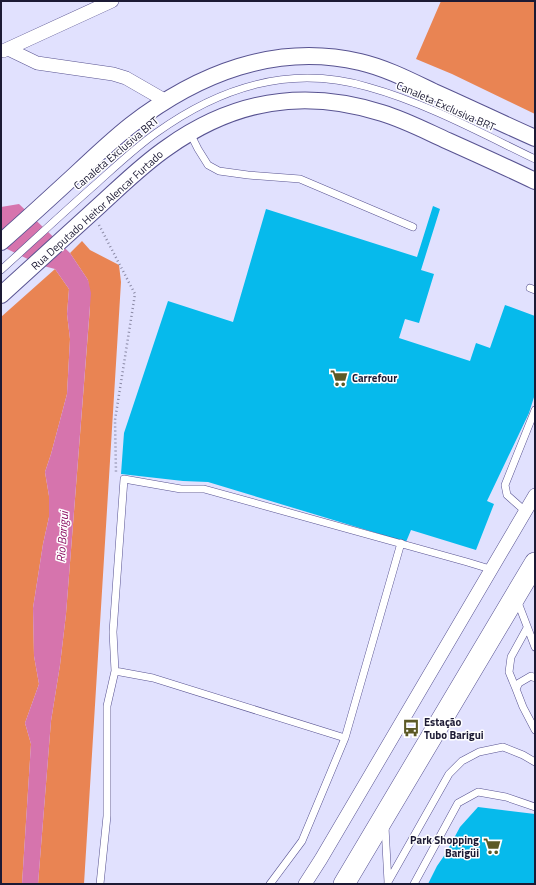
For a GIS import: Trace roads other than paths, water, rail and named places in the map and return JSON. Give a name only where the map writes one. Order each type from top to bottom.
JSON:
[{"type":"main road","points":[[344,884],[535,563]]},
{"type":"street","points":[[4,50],[112,1]]},
{"type":"street","points":[[4,50],[37,63],[113,74],[133,82],[166,100]]},
{"type":"street","points":[[1,242],[130,125],[166,100],[215,74],[262,60],[313,56],[360,62],[381,69],[535,138]]},
{"type":"street","name":"Rua Deputado Heitor Alencar Furtado","points":[[1,295],[149,161],[168,147],[190,133],[218,119],[264,103],[291,100],[323,101],[353,105],[382,113],[409,123],[535,181]]},
{"type":"street","points":[[305,884],[325,853],[535,494]]},
{"type":"lane","name":"Canaleta Exclusiva BRT","points":[[1,270],[128,155],[155,134],[178,117],[206,102],[250,85],[276,80],[306,78],[335,80],[366,86],[396,95],[435,111],[535,159]]},
{"type":"lane","points":[[190,133],[208,165],[219,171],[300,179],[412,227]]},
{"type":"lane","points":[[525,511],[507,495],[505,485],[535,410]]},
{"type":"lane","points":[[100,884],[107,816],[107,706],[116,671],[113,632],[124,479],[182,489],[204,489],[490,569]]},
{"type":"lane","points":[[270,884],[302,841],[345,738],[401,543]]},
{"type":"lane","points":[[516,596],[535,646]]},
{"type":"lane","points":[[527,628],[511,657],[509,672],[523,707],[535,730]]},
{"type":"lane","points":[[116,671],[152,678],[345,738]]},
{"type":"lane","points":[[516,689],[519,683],[531,676],[535,678]]},
{"type":"lane","points":[[388,883],[450,774],[462,761],[479,752],[504,748],[523,755],[535,762]]},
{"type":"lane","points":[[414,884],[458,803],[478,792],[506,797],[535,807]]},
{"type":"lane","points":[[384,816],[388,883]]},
{"type":"water","name":"Rio Barigui","points":[[19,204],[70,253],[88,280],[91,293],[66,614],[51,721],[38,884],[22,884],[31,744],[25,723],[39,684],[34,656],[33,608],[43,544],[49,517],[49,496],[45,472],[67,394],[70,339],[67,314],[69,289],[55,269],[40,265],[1,246],[1,207]]},
{"type":"place","name":"Carrefour","points":[[339,378]]},
{"type":"place","name":"Estação Tubo Barigui","points":[[411,728]]},
{"type":"place","name":"Park Shopping Barigüi","points":[[492,846]]}]
